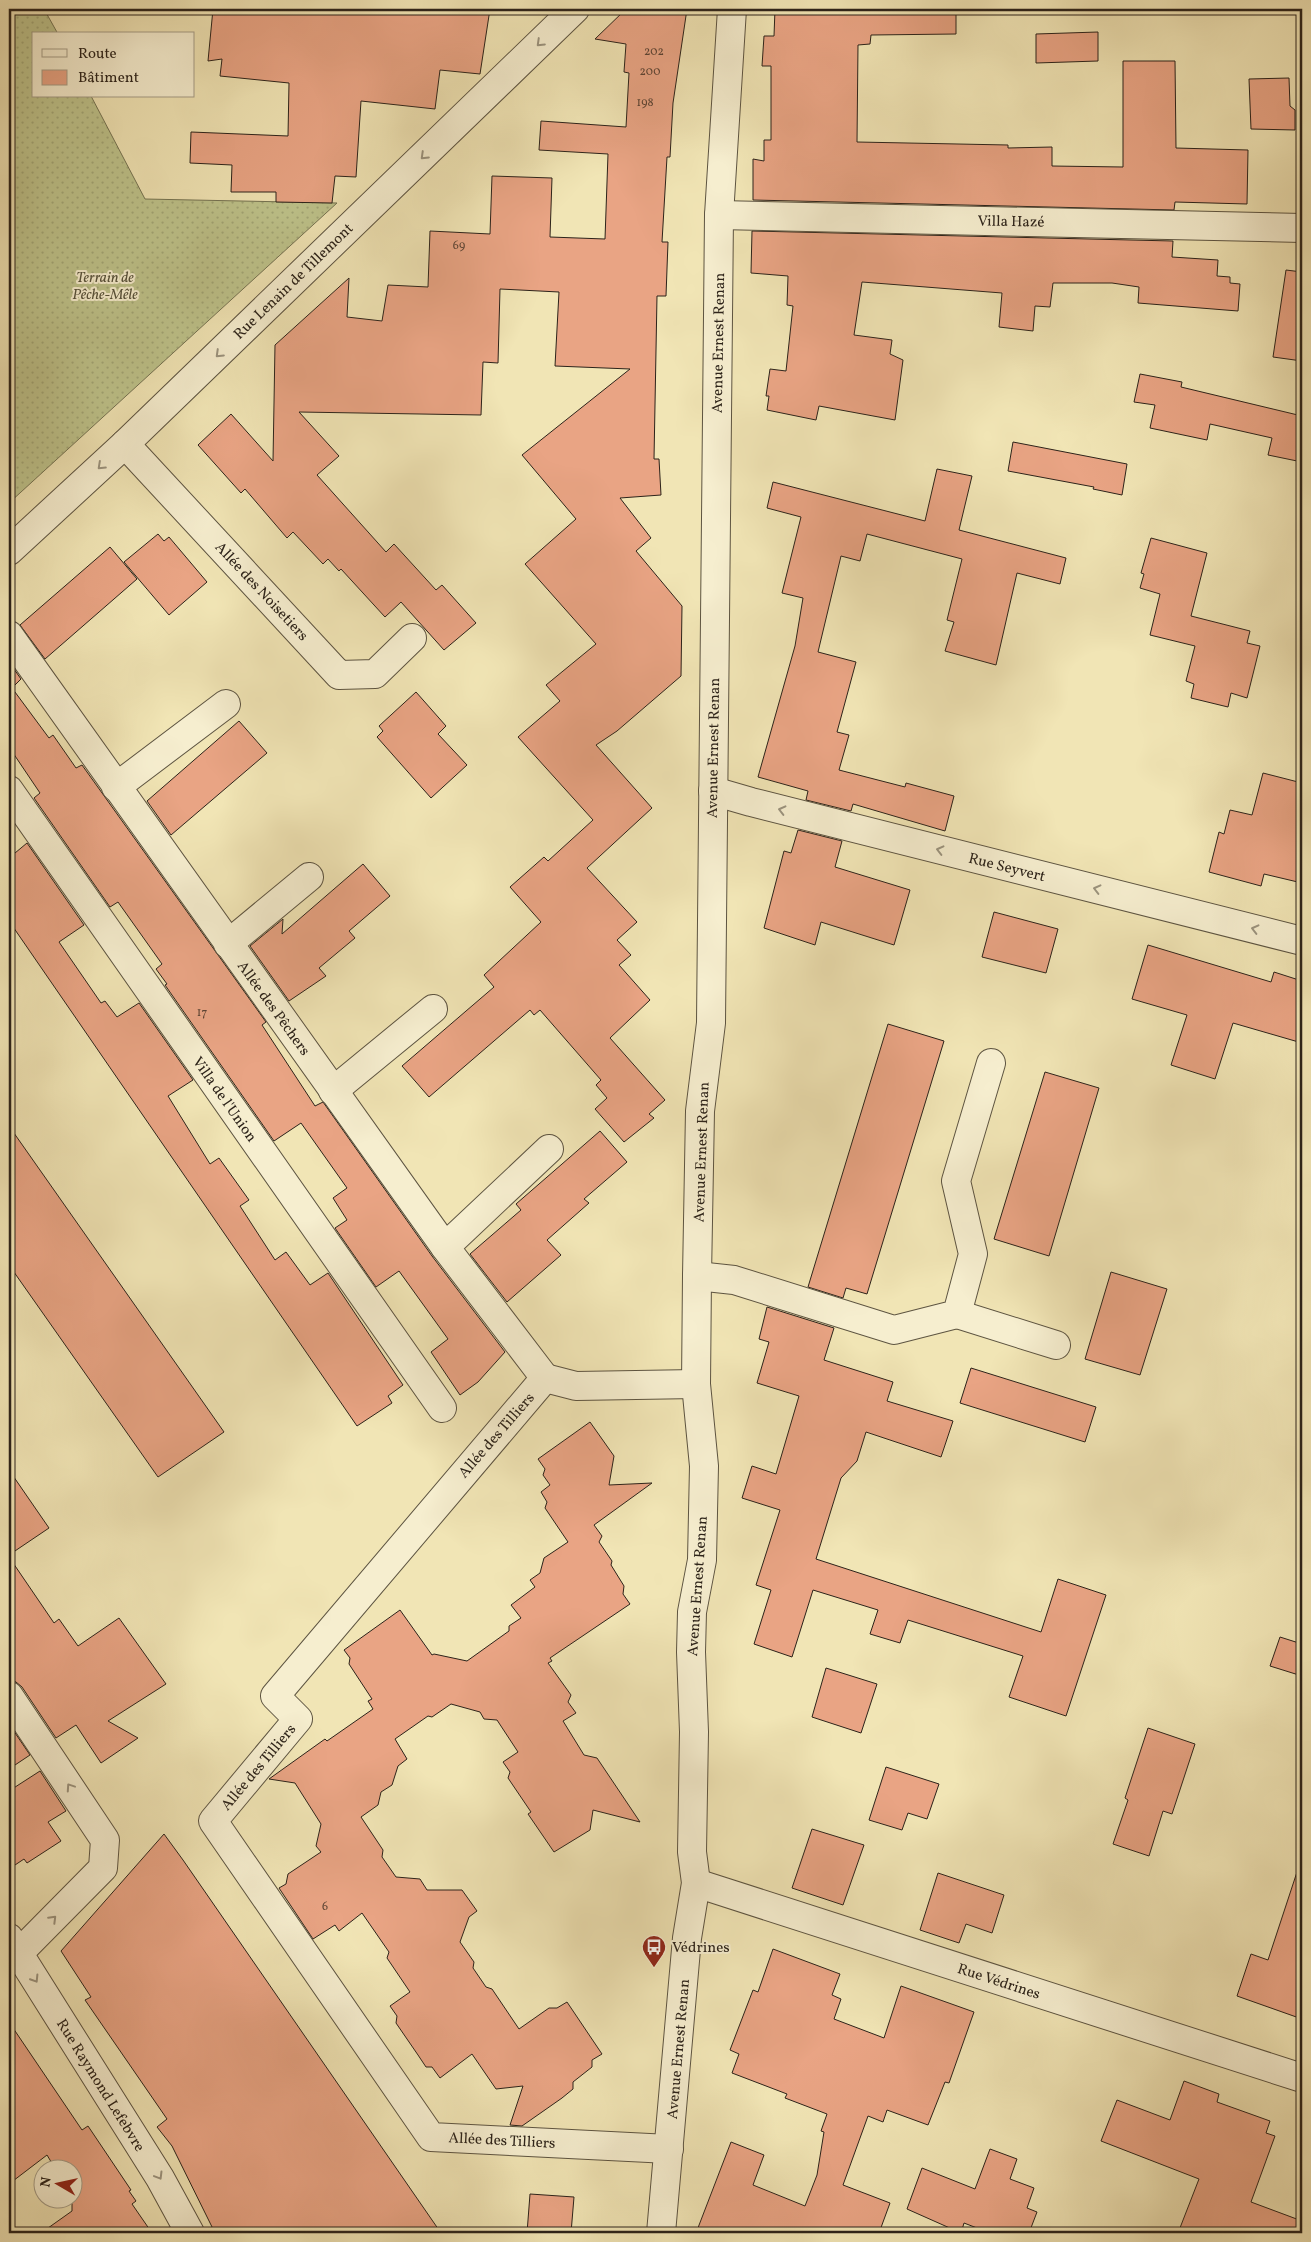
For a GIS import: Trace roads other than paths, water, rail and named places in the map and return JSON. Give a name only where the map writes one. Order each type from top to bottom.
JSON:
[{"type":"street","name":"Rue Lenain de Tillemont","points":[[9,551],[125,444],[575,9]]},
{"type":"street","name":"Avenue Ernest Renan","points":[[661,2233],[670,2149],[687,1938],[696,1883],[692,1852],[694,1732],[691,1652],[692,1612],[702,1560],[704,1466],[696,1384],[700,1111],[711,1024],[719,215],[732,9]]},
{"type":"street","name":"Villa Hazé","points":[[719,215],[1302,228]]},
{"type":"street","name":"Allée des Noisetiers","points":[[125,444],[339,675],[375,674],[412,638]]},
{"type":"street","name":"Allée des Pêchers","points":[[9,635],[445,1247],[545,1378]]},
{"type":"street","points":[[116,787],[226,704]]},
{"type":"street","name":"Villa de l'Union","points":[[9,790],[442,1408]]},
{"type":"street","name":"Rue Seyvert","points":[[713,791],[1302,941]]},
{"type":"street","points":[[228,944],[309,877]]},
{"type":"street","points":[[333,1091],[433,1009]]},
{"type":"street","points":[[957,1314],[973,1254],[956,1180],[991,1063]]},
{"type":"street","points":[[445,1247],[549,1150]]},
{"type":"street","points":[[697,1276],[734,1280],[894,1330],[957,1314],[1056,1345]]},
{"type":"street","name":"Allée des Tilliers","points":[[670,2149],[431,2137],[213,1821],[298,1719],[275,1696],[545,1378],[576,1386],[696,1384]]},
{"type":"street","points":[[9,1696],[105,1840],[103,1868],[14,1946]]},
{"type":"street","name":"Rue Védrines","points":[[696,1883],[1302,2078]]},
{"type":"street","name":"Rue Raymond Lefebvre","points":[[14,1946],[160,2178],[190,2233]]},
{"type":"place","name":"Védrines","points":[[654,1968]]},
{"type":"park label","name":"Terrain de Pêche-Mêle","points":[[105,286]]}]
